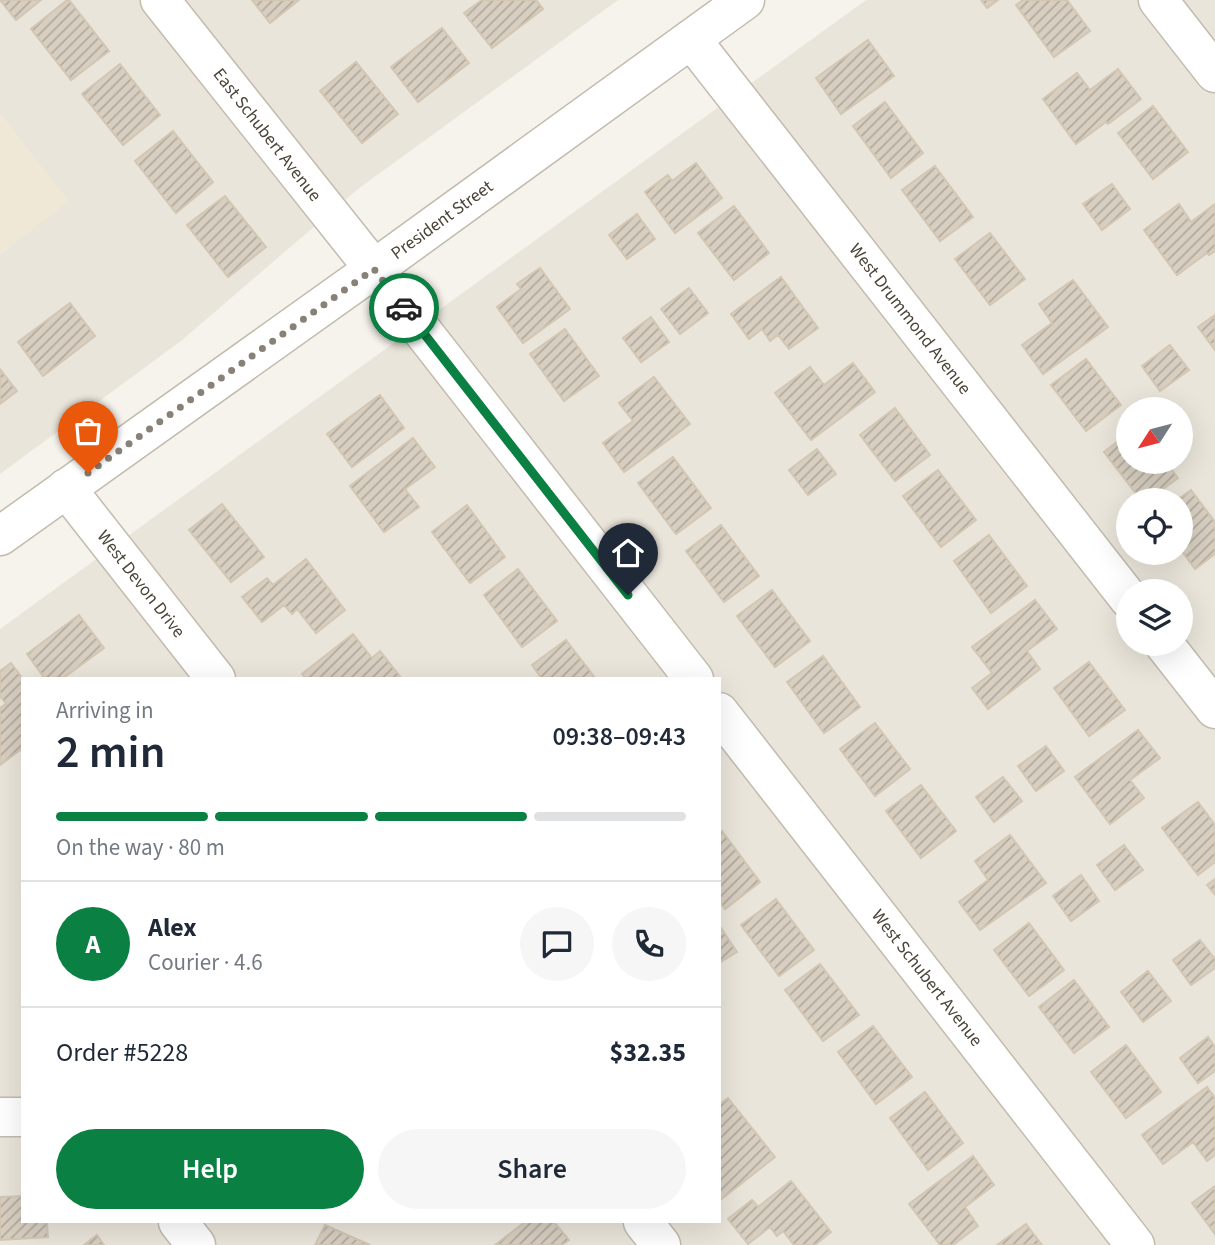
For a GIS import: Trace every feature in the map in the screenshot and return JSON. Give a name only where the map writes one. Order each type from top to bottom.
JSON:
[{"type":"street","name":"East Schubert Avenue","points":[[160,0],[374,269]]},
{"type":"street","name":"President Street","points":[[0,536],[745,0]]},
{"type":"street","points":[[1158,0],[1215,73]]},
{"type":"street","name":"West Drummond Avenue","points":[[691,39],[1116,582]]},
{"type":"street","points":[[374,269],[692,677]]},
{"type":"street","name":"West Devon Drive","points":[[66,488],[214,677]]},
{"type":"street","points":[[1173,656],[1215,709]]},
{"type":"street","name":"West Schubert Avenue","points":[[721,715],[1135,1245]]},
{"type":"street","points":[[0,1116],[21,1116]]},
{"type":"street","points":[[179,1223],[196,1245]]},
{"type":"street","points":[[644,1223],[662,1245]]},
{"type":"shaded area","points":[[0,0],[618,0],[358,189],[181,341],[0,474],[0,254],[68,201],[0,114]]},
{"type":"shaded area","points":[[866,0],[1215,0],[1215,1245],[0,1245],[0,629]]},
{"type":"shaded area","points":[[0,114],[69,201],[0,254]]},
{"type":"building","points":[[0,0],[41,0],[16,20]]},
{"type":"building","points":[[67,0],[109,51],[71,80],[31,29]]},
{"type":"building","points":[[252,0],[299,0],[270,23]]},
{"type":"building","points":[[482,0],[536,0],[543,9],[492,48],[464,13]]},
{"type":"building","points":[[981,0],[998,0],[987,8]]},
{"type":"building","points":[[1023,0],[1067,0],[1090,31],[1054,57],[1016,5]]},
{"type":"building","points":[[442,28],[469,63],[418,102],[391,67]]},
{"type":"building","points":[[868,40],[894,76],[841,114],[816,78]]},
{"type":"building","points":[[356,62],[398,114],[362,143],[320,91]]},
{"type":"building","points":[[120,64],[160,115],[123,145],[82,94]]},
{"type":"building","points":[[1118,69],[1141,99],[1076,144],[1043,99],[1077,73],[1090,90]]},
{"type":"building","points":[[885,102],[923,153],[891,178],[853,126]]},
{"type":"building","points":[[1153,106],[1188,152],[1153,179],[1118,133]]},
{"type":"building","points":[[173,131],[213,182],[176,213],[135,161]]},
{"type":"building","points":[[696,163],[722,198],[675,233],[645,192],[668,175],[672,181]]},
{"type":"building","points":[[935,166],[973,217],[940,241],[902,190]]},
{"type":"building","points":[[1112,184],[1130,209],[1102,230],[1083,204]]},
{"type":"building","points":[[225,196],[266,247],[228,277],[187,225]]},
{"type":"building","points":[[1179,204],[1191,222],[1215,204],[1215,251],[1209,255],[1207,253],[1177,275],[1144,230]]},
{"type":"building","points":[[734,206],[769,253],[734,280],[698,233]]},
{"type":"building","points":[[637,214],[655,239],[627,259],[609,235]]},
{"type":"building","points":[[990,233],[1025,279],[990,305],[955,259]]},
{"type":"building","points":[[540,268],[570,309],[523,343],[497,307],[521,289],[517,284]]},
{"type":"building","points":[[781,277],[818,328],[789,349],[778,335],[770,341],[762,329],[749,339],[731,314]]},
{"type":"building","points":[[1073,280],[1108,327],[1043,374],[1022,345],[1052,323],[1039,304]]},
{"type":"building","points":[[689,288],[708,313],[680,334],[661,309]]},
{"type":"building","points":[[70,303],[95,336],[43,376],[18,342]]},
{"type":"building","points":[[1215,315],[1215,350],[1198,327]]},
{"type":"building","points":[[651,317],[669,342],[641,362],[623,338]]},
{"type":"building","points":[[565,329],[599,376],[564,401],[530,354]]},
{"type":"building","points":[[1170,345],[1189,370],[1160,391],[1142,366]]},
{"type":"building","points":[[1086,359],[1116,398],[1116,409],[1086,431],[1051,385]]},
{"type":"building","points":[[853,363],[875,392],[811,440],[775,393],[810,367],[824,385]]},
{"type":"building","points":[[0,369],[17,391],[0,404]]},
{"type":"building","points":[[654,377],[690,424],[624,472],[603,443],[633,421],[619,403]]},
{"type":"building","points":[[380,395],[404,428],[352,467],[327,434]]},
{"type":"building","points":[[895,408],[930,455],[895,481],[860,435]]},
{"type":"building","points":[[413,438],[435,467],[405,489],[419,507],[384,532],[350,486]]},
{"type":"building","points":[[1116,443],[1116,468],[1104,452]]},
{"type":"building","points":[[817,449],[836,474],[808,495],[789,470]]},
{"type":"building","points":[[673,457],[711,508],[676,534],[638,483]]},
{"type":"building","points":[[938,470],[976,520],[941,547],[903,496]]},
{"type":"building","points":[[1121,474],[1175,474],[1178,478],[1164,488],[1132,488]]},
{"type":"building","points":[[1193,493],[1215,522],[1215,554],[1195,569],[1192,565]]},
{"type":"building","points":[[222,504],[264,557],[231,582],[189,530]]},
{"type":"building","points":[[467,505],[505,557],[470,583],[432,532]]},
{"type":"building","points":[[721,525],[759,576],[724,602],[686,551]]},
{"type":"building","points":[[989,535],[1027,586],[991,613],[954,561]]},
{"type":"building","points":[[306,559],[345,610],[316,633],[297,609],[292,614],[284,605],[262,622],[242,597],[267,578],[273,585]]},
{"type":"building","points":[[518,569],[557,621],[522,647],[484,595]]},
{"type":"building","points":[[772,590],[810,641],[775,667],[737,616]]},
{"type":"building","points":[[1035,600],[1057,629],[1027,651],[1040,669],[988,709],[972,688],[992,673],[972,647]]},
{"type":"building","points":[[79,615],[104,648],[65,677],[44,677],[27,654]]},
{"type":"building","points":[[353,634],[372,658],[380,651],[400,677],[304,677],[302,674]]},
{"type":"building","points":[[566,640],[594,677],[541,677],[532,665]]},
{"type":"building","points":[[823,656],[860,707],[824,733],[787,682]]},
{"type":"building","points":[[1089,662],[1125,710],[1089,736],[1054,688]]},
{"type":"building","points":[[11,663],[22,677],[21,749],[0,765],[0,708],[6,704],[0,696],[0,671]]},
{"type":"building","points":[[875,723],[910,769],[875,796],[840,749]]},
{"type":"building","points":[[1138,730],[1160,758],[1130,780],[1144,798],[1110,824],[1075,777]]},
{"type":"building","points":[[1046,746],[1064,771],[1036,791],[1018,766]]},
{"type":"building","points":[[1003,777],[1022,801],[994,822],[976,797]]},
{"type":"building","points":[[921,785],[956,831],[921,858],[886,811]]},
{"type":"building","points":[[1198,802],[1215,825],[1215,862],[1198,875],[1162,828]]},
{"type":"building","points":[[721,832],[760,882],[725,909],[721,904]]},
{"type":"building","points":[[1010,835],[1046,883],[980,930],[959,902],[988,880],[975,861]]},
{"type":"building","points":[[1124,845],[1143,870],[1115,890],[1097,865]]},
{"type":"building","points":[[1081,875],[1099,901],[1071,921],[1053,896]]},
{"type":"building","points":[[1215,879],[1215,895],[1207,885]]},
{"type":"building","points":[[776,899],[814,950],[779,976],[741,925]]},
{"type":"building","points":[[1029,923],[1064,970],[1029,996],[994,950]]},
{"type":"building","points":[[721,928],[737,952],[721,962]]},
{"type":"building","points":[[1200,940],[1215,959],[1215,968],[1191,985],[1173,960]]},
{"type":"building","points":[[820,964],[859,1015],[823,1041],[785,990]]},
{"type":"building","points":[[1148,971],[1171,1001],[1143,1022],[1121,992]]},
{"type":"building","points":[[1074,980],[1109,1027],[1074,1053],[1039,1007]]},
{"type":"building","points":[[873,1026],[912,1077],[876,1104],[838,1052]]},
{"type":"building","points":[[1208,1037],[1215,1047],[1215,1071],[1198,1083],[1180,1058]]},
{"type":"building","points":[[1126,1045],[1161,1092],[1126,1118],[1091,1072]]},
{"type":"building","points":[[1207,1087],[1215,1098],[1215,1155],[1207,1161],[1193,1142],[1163,1164],[1142,1135]]},
{"type":"building","points":[[925,1092],[963,1143],[928,1170],[890,1118]]},
{"type":"building","points":[[728,1098],[775,1157],[721,1199],[721,1103]]},
{"type":"building","points":[[973,1156],[994,1185],[965,1207],[978,1226],[953,1245],[940,1245],[909,1204]]},
{"type":"building","points":[[791,1181],[831,1232],[815,1245],[794,1245],[783,1231],[777,1236],[770,1227],[748,1244],[728,1219],[752,1200],[758,1207]]},
{"type":"building","points":[[1215,1186],[1215,1234],[1192,1203]]},
{"type":"building","points":[[21,1196],[21,1223],[47,1223],[48,1237],[0,1240],[0,1197]]},
{"type":"building","points":[[524,1223],[555,1223],[569,1240],[562,1245],[495,1245]]},
{"type":"building","points":[[1026,1224],[1042,1245],[997,1245]]},
{"type":"building","points":[[325,1225],[370,1245],[315,1245]]},
{"type":"building","points":[[97,1235],[104,1245],[84,1245]]},
{"type":"way so far","points":[[88,473],[374,269],[404,308]]},
{"type":"route","points":[[404,308],[628,595]]}]
